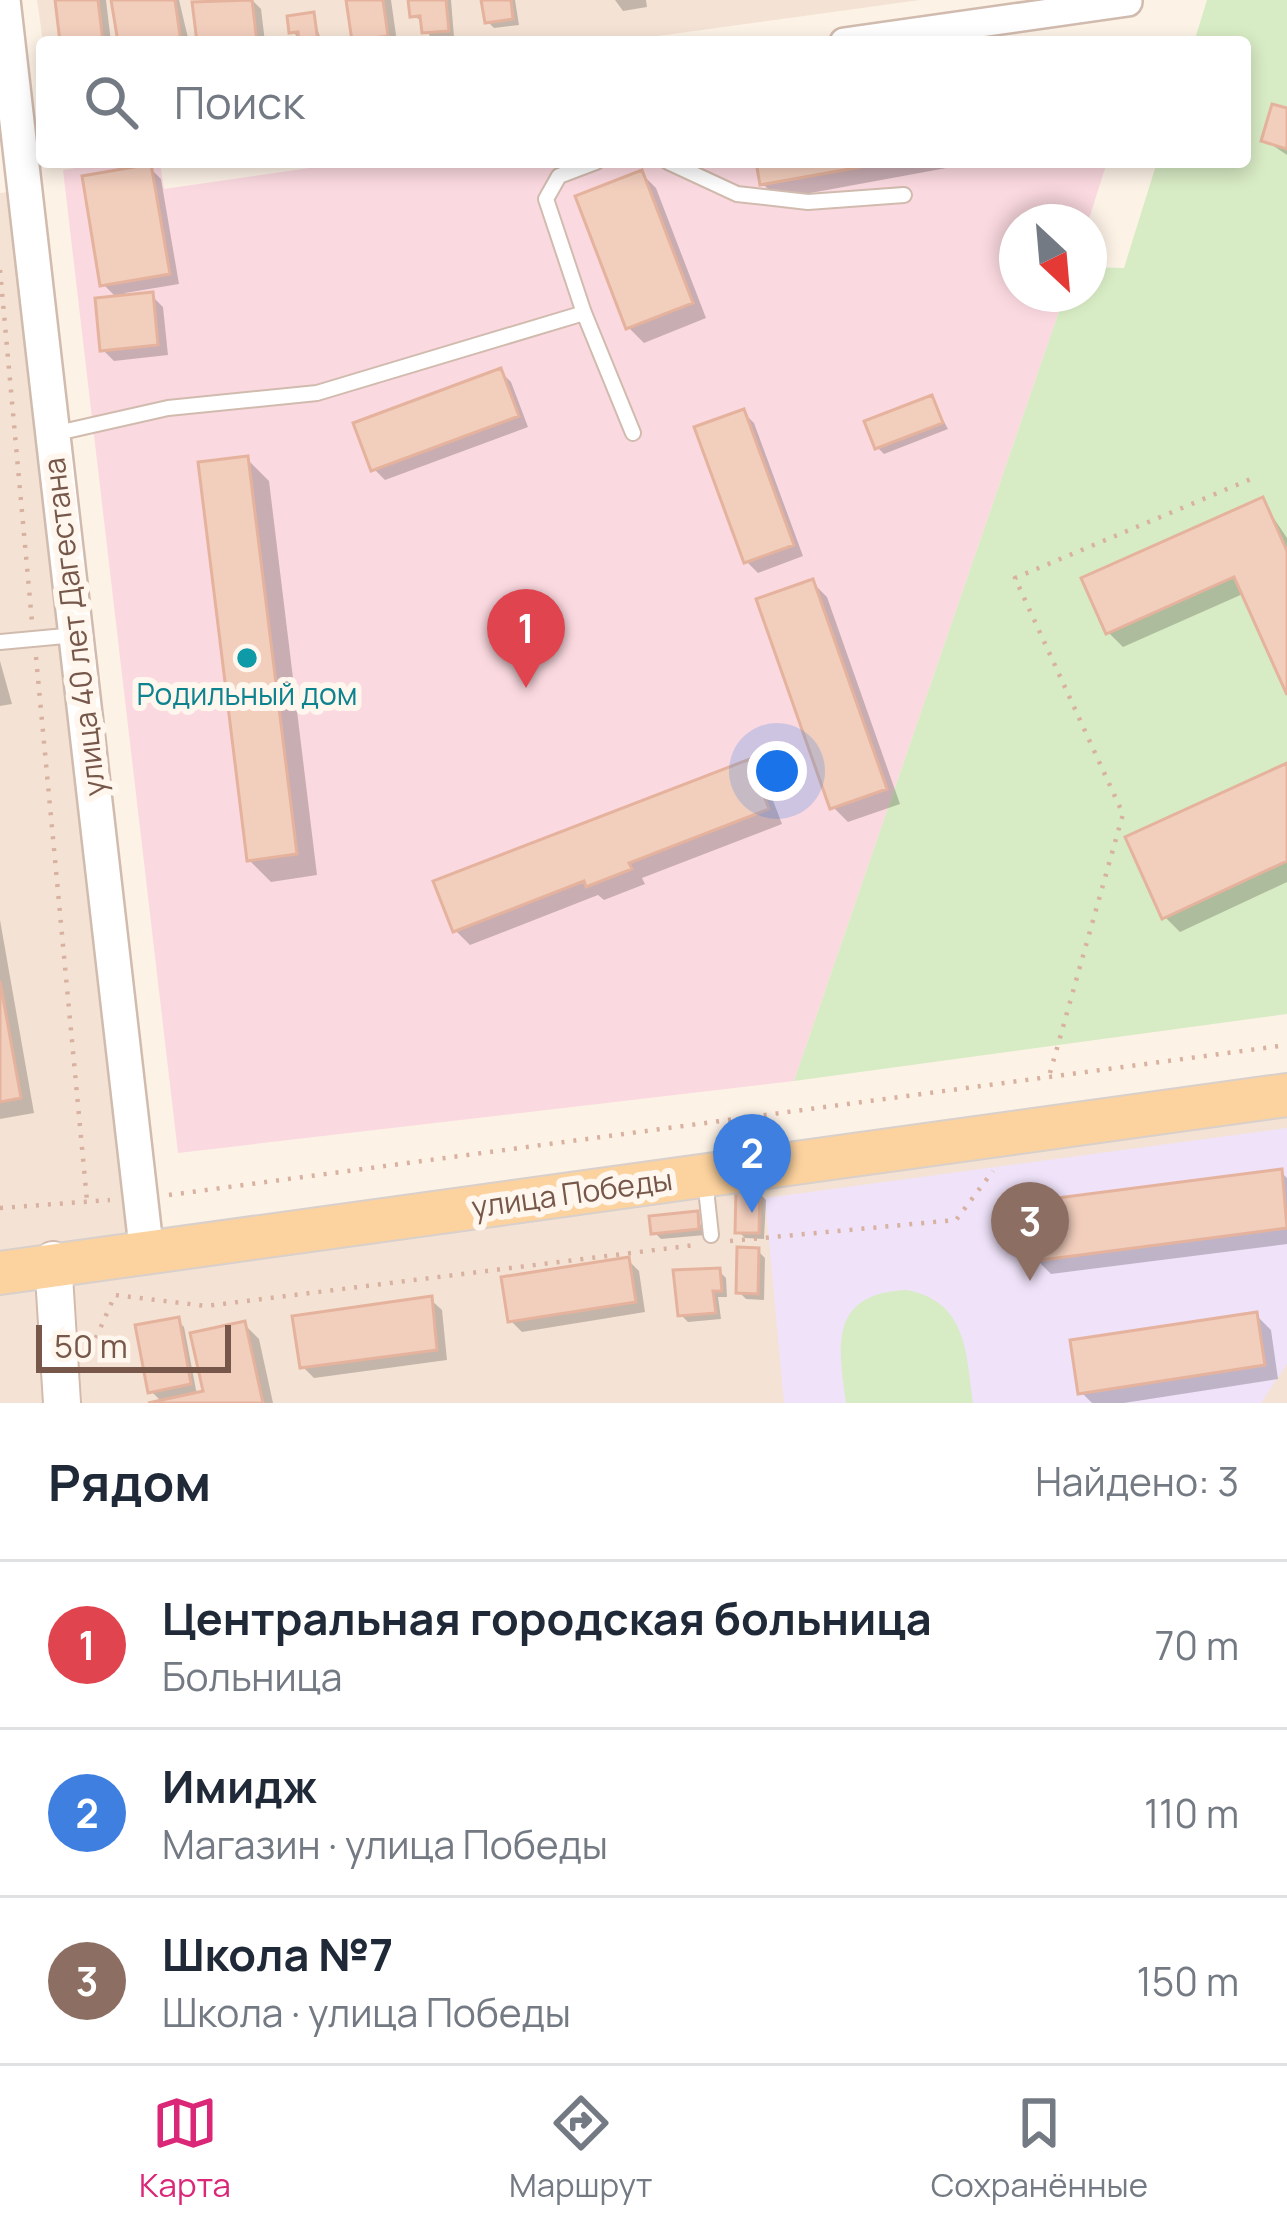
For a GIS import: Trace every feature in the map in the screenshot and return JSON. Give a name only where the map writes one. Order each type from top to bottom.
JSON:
[{"type":"main road","name":"улица Победы","points":[[0,1270],[1287,1092]]},
{"type":"main road","name":"улица Победы","points":[[146,1252],[1287,1092]]},
{"type":"main road","points":[[53,1263],[62,1403]]},
{"type":"street","name":"улица 40 лет Дагестана","points":[[3,0],[146,1252]]},
{"type":"street","points":[[887,36],[1128,2]]},
{"type":"lane","points":[[580,168],[559,176],[546,200],[584,313],[634,433]]},
{"type":"lane","points":[[681,168],[737,194],[808,202],[904,195]]},
{"type":"lane","points":[[53,434],[168,408],[317,393],[584,313]]},
{"type":"lane","points":[[0,642],[76,635]]},
{"type":"lane","points":[[704,1175],[708,1240]]},
{"type":"path","points":[[0,270],[87,1201]]},
{"type":"path","points":[[1050,1073],[1123,814],[1015,578],[1251,479]]},
{"type":"path","points":[[0,1208],[141,1199],[1050,1073],[1287,1045]]},
{"type":"path","points":[[727,1241],[956,1220],[1004,1156]]},
{"type":"path","points":[[86,1360],[115,1295],[206,1306],[708,1240]]},
{"type":"shaded area","points":[[37,0],[920,0],[658,36],[42,36]]},
{"type":"shaded area","points":[[161,168],[164,189],[309,168],[1105,168],[1094,204],[999,204],[999,312],[1059,312],[794,1081],[178,1153],[63,170]]},
{"type":"shaded area","points":[[16,191],[133,1235],[0,1254],[0,193]]},
{"type":"shaded area","points":[[1287,1107],[1287,1403],[0,1403],[0,1293]]},
{"type":"shaded area","points":[[1287,1128],[1287,1364],[1261,1403],[784,1403],[765,1198]]},
{"type":"green space","points":[[1207,0],[1287,0],[1287,1014],[794,1081],[1059,312],[1107,312],[1107,268],[1124,268],[1155,168],[1251,168],[1251,36],[1196,36]]},
{"type":"green space","points":[[907,1290],[927,1296],[952,1318],[965,1348],[973,1403],[846,1403],[841,1343],[851,1312],[882,1293]]},
{"type":"building","points":[[55,0],[98,0],[102,36],[59,36]]},
{"type":"building","points":[[111,0],[175,0],[180,36],[117,36]]},
{"type":"building","points":[[252,0],[256,36],[196,36],[192,2]]},
{"type":"building","points":[[346,0],[383,0],[388,36],[351,36]]},
{"type":"building","points":[[408,0],[446,0],[449,31],[422,33],[420,16],[410,17]]},
{"type":"building","points":[[481,0],[511,0],[513,19],[485,23]]},
{"type":"building","points":[[314,12],[317,36],[289,33],[287,16]]},
{"type":"building","points":[[1272,104],[1287,108],[1287,149],[1261,141]]},
{"type":"building","points":[[152,168],[170,274],[100,286],[82,176]]},
{"type":"building","points":[[757,168],[855,168],[760,185]]},
{"type":"building","points":[[642,170],[693,303],[626,329],[575,196]]},
{"type":"building","points":[[153,292],[158,345],[100,351],[95,298]]},
{"type":"building","points":[[501,368],[519,416],[371,471],[353,423]]},
{"type":"building","points":[[932,395],[943,423],[875,449],[864,421]]},
{"type":"building","points":[[744,409],[794,545],[744,563],[694,427]]},
{"type":"building","name":"Родильный дом","points":[[248,456],[297,854],[247,861],[198,462]]},
{"type":"building","points":[[1263,497],[1287,551],[1287,695],[1234,577],[1106,634],[1081,578]]},
{"type":"building","points":[[813,579],[887,789],[830,809],[756,599]]},
{"type":"building","points":[[750,759],[769,809],[629,863],[632,869],[586,887],[584,881],[453,932],[433,881]]},
{"type":"building","points":[[1287,763],[1287,861],[1162,919],[1125,837]]},
{"type":"building","points":[[0,981],[21,1098],[0,1102]]},
{"type":"building","points":[[1282,1169],[1287,1228],[1034,1261],[1026,1202]]},
{"type":"building","points":[[736,1189],[760,1190],[759,1233],[735,1233]]},
{"type":"building","points":[[698,1211],[699,1229],[651,1234],[649,1216]]},
{"type":"building","points":[[737,1247],[759,1248],[758,1294],[736,1293]]},
{"type":"building","points":[[629,1257],[636,1302],[508,1322],[501,1277]]},
{"type":"building","points":[[720,1268],[722,1291],[713,1291],[716,1313],[678,1316],[673,1270]]},
{"type":"building","points":[[432,1296],[437,1350],[300,1368],[292,1316]]},
{"type":"building","points":[[1257,1312],[1265,1365],[1078,1394],[1070,1340]]},
{"type":"building","points":[[179,1317],[191,1384],[148,1393],[135,1325]]},
{"type":"building","points":[[245,1321],[263,1403],[148,1403],[203,1391],[190,1333]]},
{"type":"place","name":"Родильный дом","points":[[247,658]]},
{"type":"place","name":"Центральная городская больница","points":[[526,688]]},
{"type":"place","name":"Имидж","points":[[752,1213]]},
{"type":"place","name":"Школа №7","points":[[1030,1281]]}]
